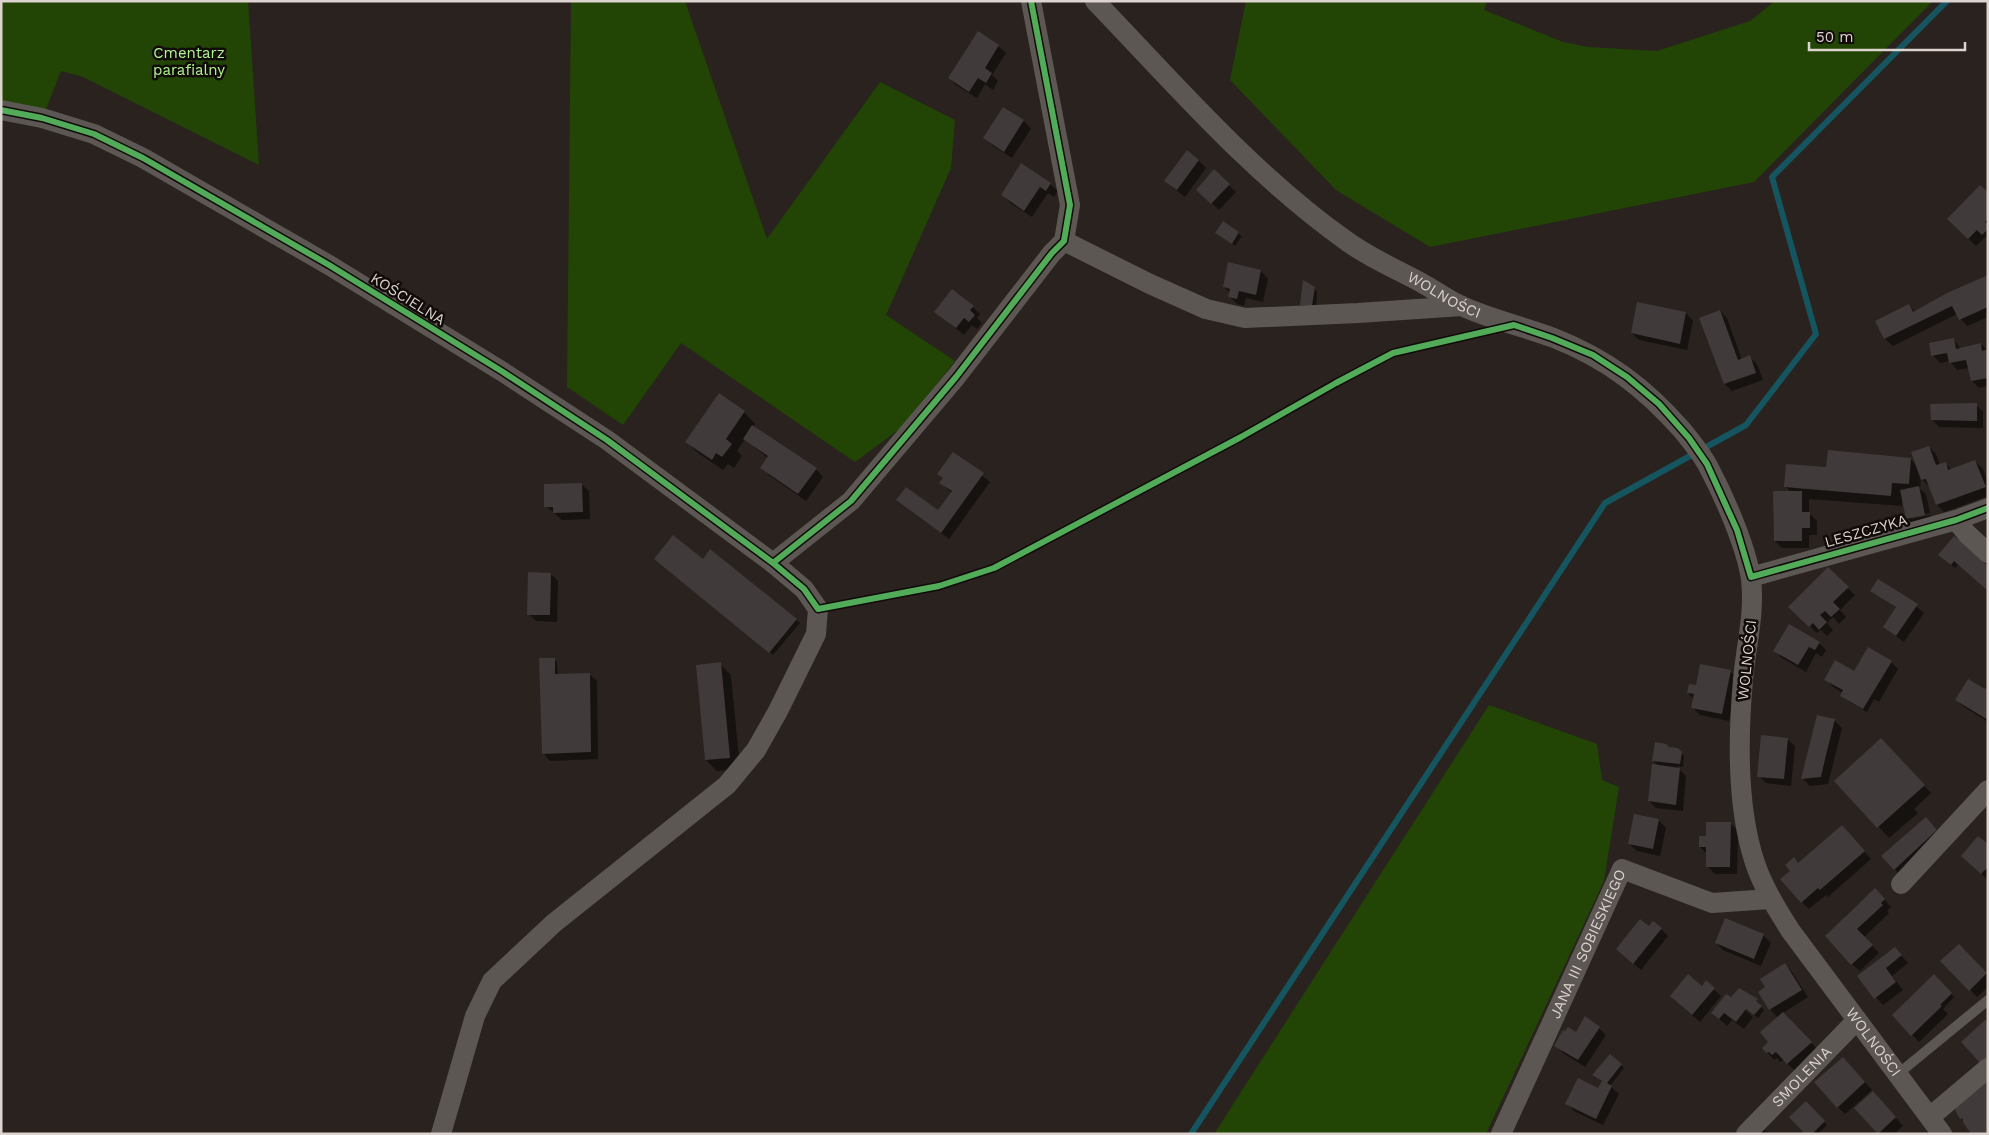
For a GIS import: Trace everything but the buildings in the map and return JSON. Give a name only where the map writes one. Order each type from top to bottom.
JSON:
[{"type":"street","points":[[773,563],[851,501],[956,378],[1052,253],[1064,241],[1070,206],[1031,1]]},
{"type":"street","name":"WOLNOŚCI","points":[[1095,1],[1244,156],[1304,210],[1352,245],[1462,306],[1552,338],[1593,355],[1627,378],[1659,404],[1688,438],[1707,464],[1737,530],[1751,577],[1752,625],[1743,676],[1740,767],[1748,833],[1755,862],[1771,899],[1790,930],[1942,1134]]},
{"type":"street","name":"KOŚCIELNA","points":[[1,110],[42,118],[94,134],[143,158],[329,265],[502,372],[607,440],[773,563],[804,589],[818,609],[816,634],[778,711],[756,750],[728,784],[554,923],[492,981],[475,1016],[441,1134]]},
{"type":"street","points":[[1064,241],[1150,284],[1206,309],[1245,318],[1462,306]]},
{"type":"street","name":"LESZCZYKA","points":[[1751,577],[1956,520],[1988,508]]},
{"type":"street","points":[[1956,520],[1967,534],[1988,553]]},
{"type":"street","points":[[1901,884],[1988,790]]},
{"type":"street","name":"JANA III SOBIESKIEGO","points":[[1501,1134],[1622,869],[1712,903],[1771,899]]},
{"type":"street","name":"SMOLENIA","points":[[1746,1134],[1857,1020]]},
{"type":"street","points":[[1930,1116],[1988,1068]]},
{"type":"lane","points":[[1898,1074],[1988,1000]]},
{"type":"green space","name":"Cmentarz parafialny","points":[[1,1],[248,1],[259,165],[83,77],[61,71],[45,112],[1,103]]},
{"type":"green space","points":[[571,1],[685,1],[767,239],[880,82],[955,120],[951,168],[886,315],[955,361],[901,428],[855,462],[681,343],[623,425],[567,387]]},
{"type":"green space","points":[[1246,1],[1487,1],[1484,10],[1563,42],[1588,47],[1657,51],[1750,21],[1775,1],[1933,1],[1754,182],[1430,247],[1336,190],[1230,80]]},
{"type":"green space","points":[[1489,705],[1597,744],[1602,780],[1619,787],[1604,881],[1486,1134],[1214,1134]]},
{"type":"waterway","points":[[1191,1134],[1605,503],[1746,425],[1816,334],[1772,177],[1947,1]]},
{"type":"cycle path","points":[[773,563],[851,501],[956,377],[1052,253],[1064,241],[1070,205],[1031,1]]},
{"type":"cycle path","points":[[1,110],[42,118],[94,134],[143,158],[329,265],[503,372],[607,440],[773,563],[804,589],[818,609],[939,586],[994,568],[1241,437],[1393,353],[1514,325],[1593,355],[1627,377],[1659,404],[1689,438],[1707,464],[1737,530],[1751,577],[1956,520],[1988,508]]}]
